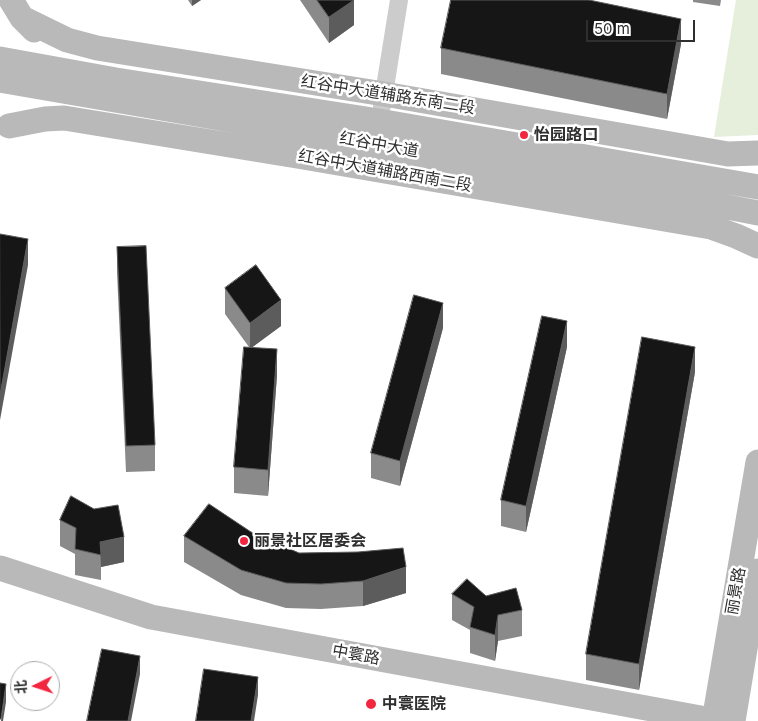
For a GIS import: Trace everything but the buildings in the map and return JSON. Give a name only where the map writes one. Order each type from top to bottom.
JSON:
[{"type":"street","points":[[380,121],[399,0]]},
{"type":"street","points":[[17,9],[48,46],[112,90]]},
{"type":"street","name":"红谷中大道辅路东南二段","points":[[17,9],[67,40],[97,48],[384,94],[728,154],[758,154]]},
{"type":"street","name":"红谷中大道","points":[[0,58],[112,90],[670,184],[758,187]]},
{"type":"street","name":"红谷中大道","points":[[0,80],[112,90],[380,121],[670,184],[758,212]]},
{"type":"street","points":[[4,130],[40,109],[112,90]]},
{"type":"street","name":"红谷中大道辅路西南二段","points":[[4,130],[45,119],[64,118],[312,158],[711,227],[758,246]]},
{"type":"street","points":[[670,184],[706,170],[732,165],[758,154]]},
{"type":"street","points":[[670,184],[758,246]]},
{"type":"street","name":"丽景路","points":[[715,721],[758,462]]},
{"type":"street","name":"中寰路","points":[[0,568],[151,617],[715,721]]},
{"type":"street","name":"丽景路","points":[[734,721],[758,571]]},
{"type":"green space","points":[[736,0],[758,0],[758,135],[714,137]]},
{"type":"place","name":"怡园路口","points":[[524,135]]},
{"type":"place","name":"丽景社区居委会","points":[[244,541]]},
{"type":"place","name":"中寰医院","points":[[371,704]]}]
